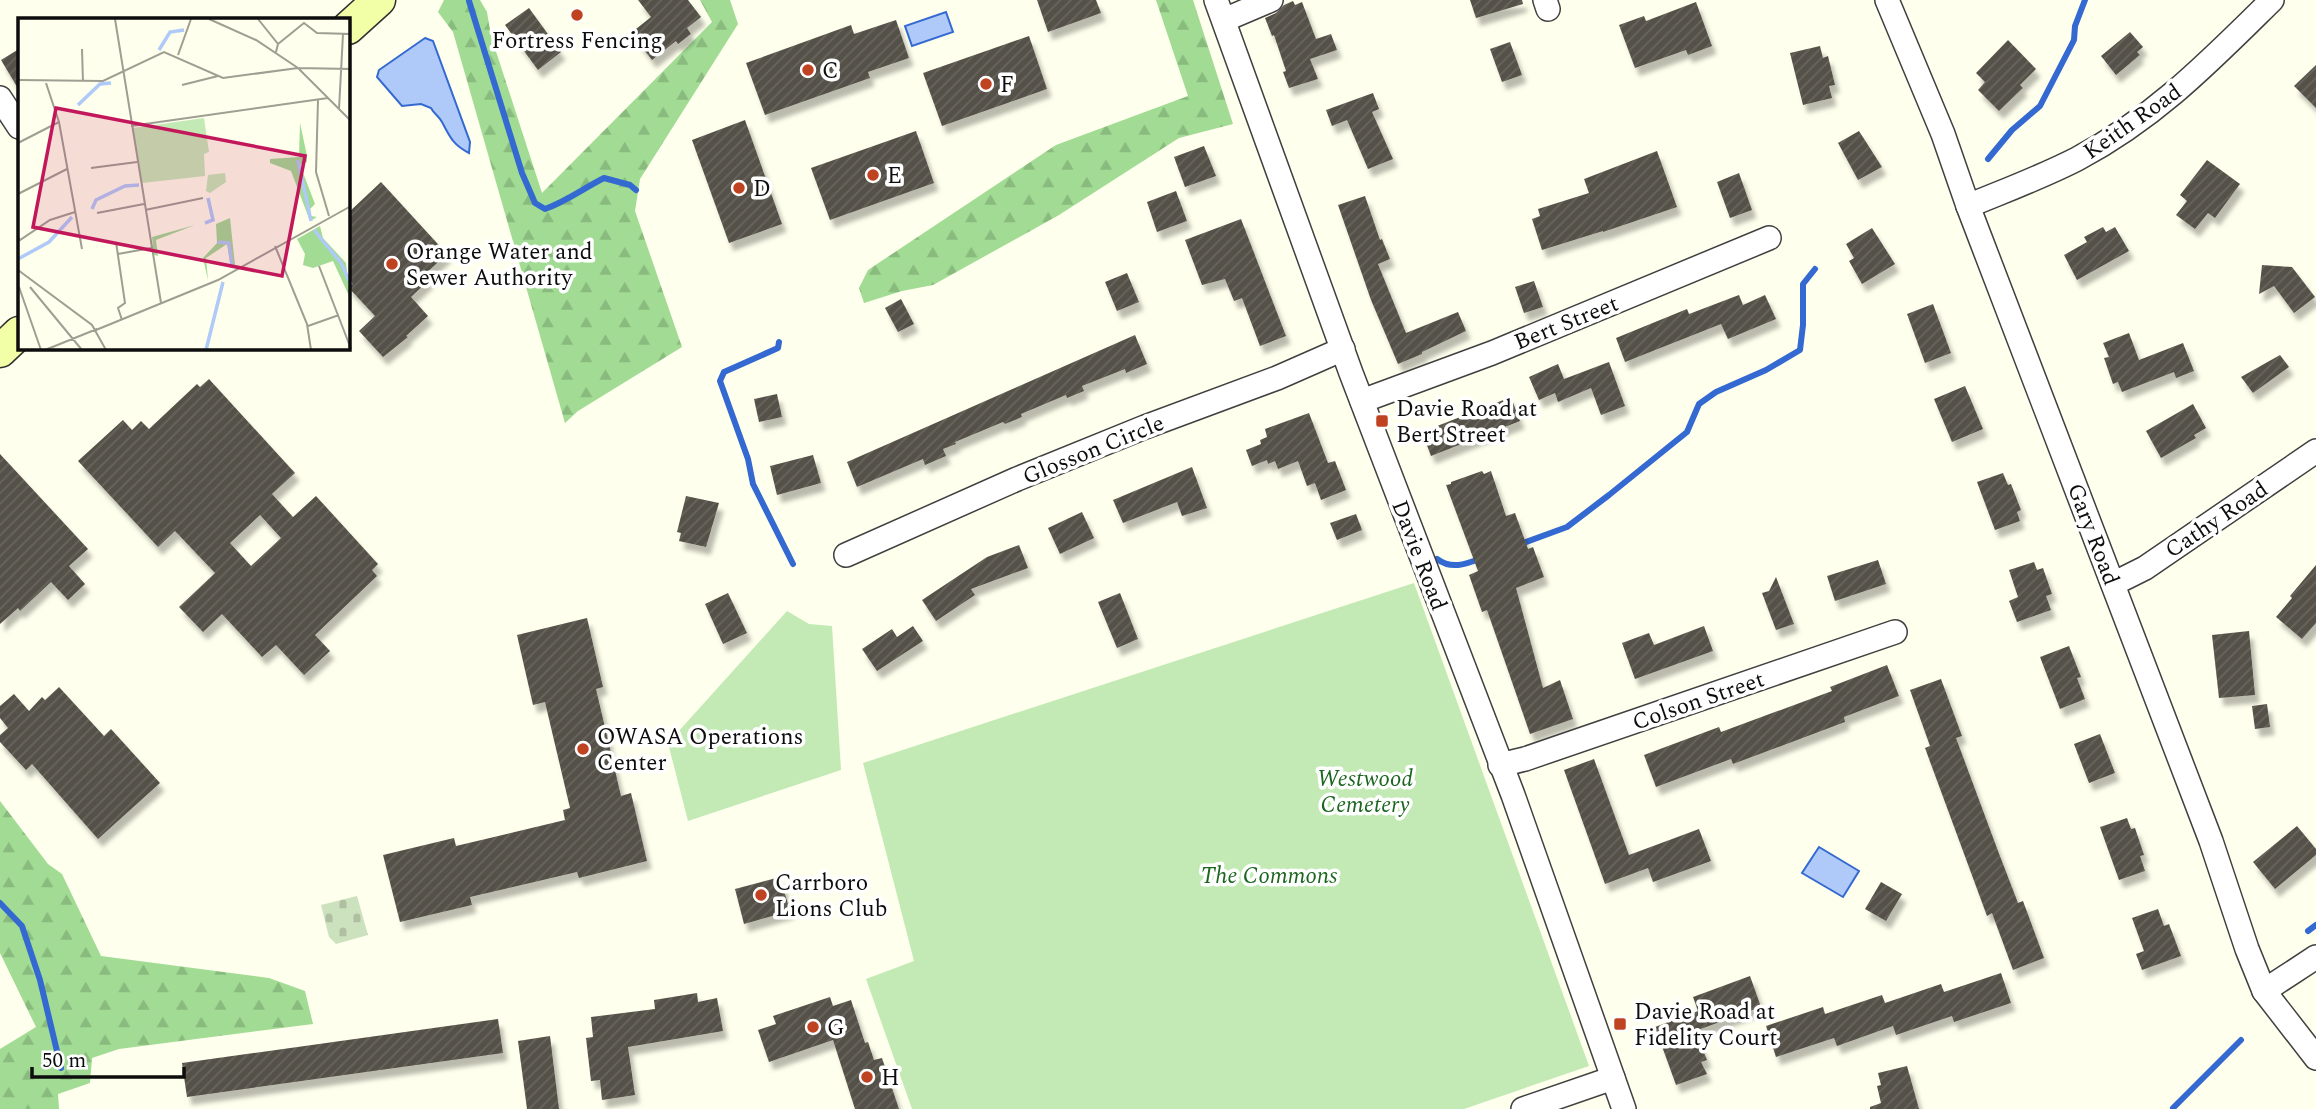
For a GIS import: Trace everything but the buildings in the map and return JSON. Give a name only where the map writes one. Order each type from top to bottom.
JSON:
[{"type":"main road","points":[[350,26],[379,0]]},
{"type":"main road","points":[[0,351],[18,334]]},
{"type":"street","points":[[1220,10],[1271,0]]},
{"type":"street","name":"Gary Road","points":[[1887,0],[1942,134],[2211,841],[2246,949],[2264,991],[2316,1058]]},
{"type":"street","name":"Keith Road","points":[[1968,206],[2076,160],[2127,129],[2210,63],[2272,0]]},
{"type":"street","name":"Davie Road","points":[[1220,10],[1362,401],[1513,795],[1624,1109]]},
{"type":"street","points":[[0,97],[18,125]]},
{"type":"street","name":"Bert Street","points":[[1362,401],[1492,353],[1769,238]]},
{"type":"street","name":"Glosson Circle","points":[[846,555],[1017,479],[1145,427],[1277,378],[1343,349]]},
{"type":"street","name":"Cathy Road","points":[[2113,584],[2145,568],[2316,451]]},
{"type":"street","name":"Colson Street","points":[[1500,765],[1525,759],[1895,632]]},
{"type":"street","points":[[2264,991],[2316,957]]},
{"type":"street","points":[[1523,1109],[1613,1078]]},
{"type":"green space","points":[[444,0],[480,0],[487,12],[491,36],[542,193],[712,22],[700,0],[730,0],[738,24],[640,179],[635,211],[682,347],[578,411],[565,423],[453,32],[438,12]]},
{"type":"green space","points":[[1156,0],[1193,0],[1233,124],[1179,138],[1059,215],[933,285],[864,303],[859,288],[868,270],[1056,145],[1188,96]]},
{"type":"green space","name":"The Commons","points":[[1414,583],[1589,1066],[1464,1109],[912,1109],[866,979],[914,961],[863,763]]},
{"type":"green space","points":[[787,611],[809,624],[832,626],[841,770],[688,821],[668,743]]},
{"type":"green space","points":[[0,801],[48,864],[62,874],[101,956],[269,978],[305,991],[313,1024],[119,1049],[92,1058],[90,1083],[58,1094],[59,1109],[0,1109],[0,1049],[36,1027],[0,953]]},
{"type":"green space","points":[[357,896],[368,935],[336,944],[329,937],[321,905]]},
{"type":"water","points":[[946,12],[953,32],[912,46],[905,26]]},
{"type":"water","points":[[425,38],[433,41],[470,142],[469,153],[452,140],[431,108],[421,104],[402,106],[377,77],[379,70]]},
{"type":"water","points":[[1819,847],[1859,871],[1843,897],[1802,873]]},
{"type":"waterway","points":[[1988,159],[2012,130],[2040,106],[2074,40],[2075,26],[2085,0]]},
{"type":"waterway","points":[[469,1],[522,173],[535,203],[545,209],[604,178],[630,185],[636,190]]},
{"type":"waterway","points":[[1518,545],[1567,527],[1609,495],[1687,432],[1699,404],[1716,392],[1766,370],[1800,350],[1803,284],[1815,269]]},
{"type":"waterway","points":[[779,342],[778,348],[724,372],[720,381],[748,459],[753,484],[793,564]]},
{"type":"waterway","points":[[1437,559],[1454,565],[1482,558]]},
{"type":"waterway","points":[[0,903],[22,926],[40,980],[61,1068]]},
{"type":"waterway","points":[[2308,931],[2316,925]]},
{"type":"waterway","points":[[2173,1108],[2241,1040]]},
{"type":"place","name":"Fortress Fencing","points":[[577,15]]},
{"type":"place","name":"C","points":[[808,70]]},
{"type":"place","name":"F","points":[[986,84]]},
{"type":"place","name":"E","points":[[873,175]]},
{"type":"place","name":"D","points":[[739,188]]},
{"type":"place","name":"Orange Water and Sewer Authority","points":[[392,264]]},
{"type":"place","name":"Davie Road at Bert Street","points":[[1382,421]]},
{"type":"place","name":"OWASA Operations Center","points":[[583,749]]},
{"type":"place","name":"Carrboro Lions Club","points":[[761,895]]},
{"type":"place","name":"Davie Road at Fidelity Court","points":[[1620,1024]]},
{"type":"place","name":"G","points":[[813,1027]]},
{"type":"place","name":"H","points":[[867,1077]]},
{"type":"park label","name":"Westwood Cemetery","points":[[1365,791]]}]
